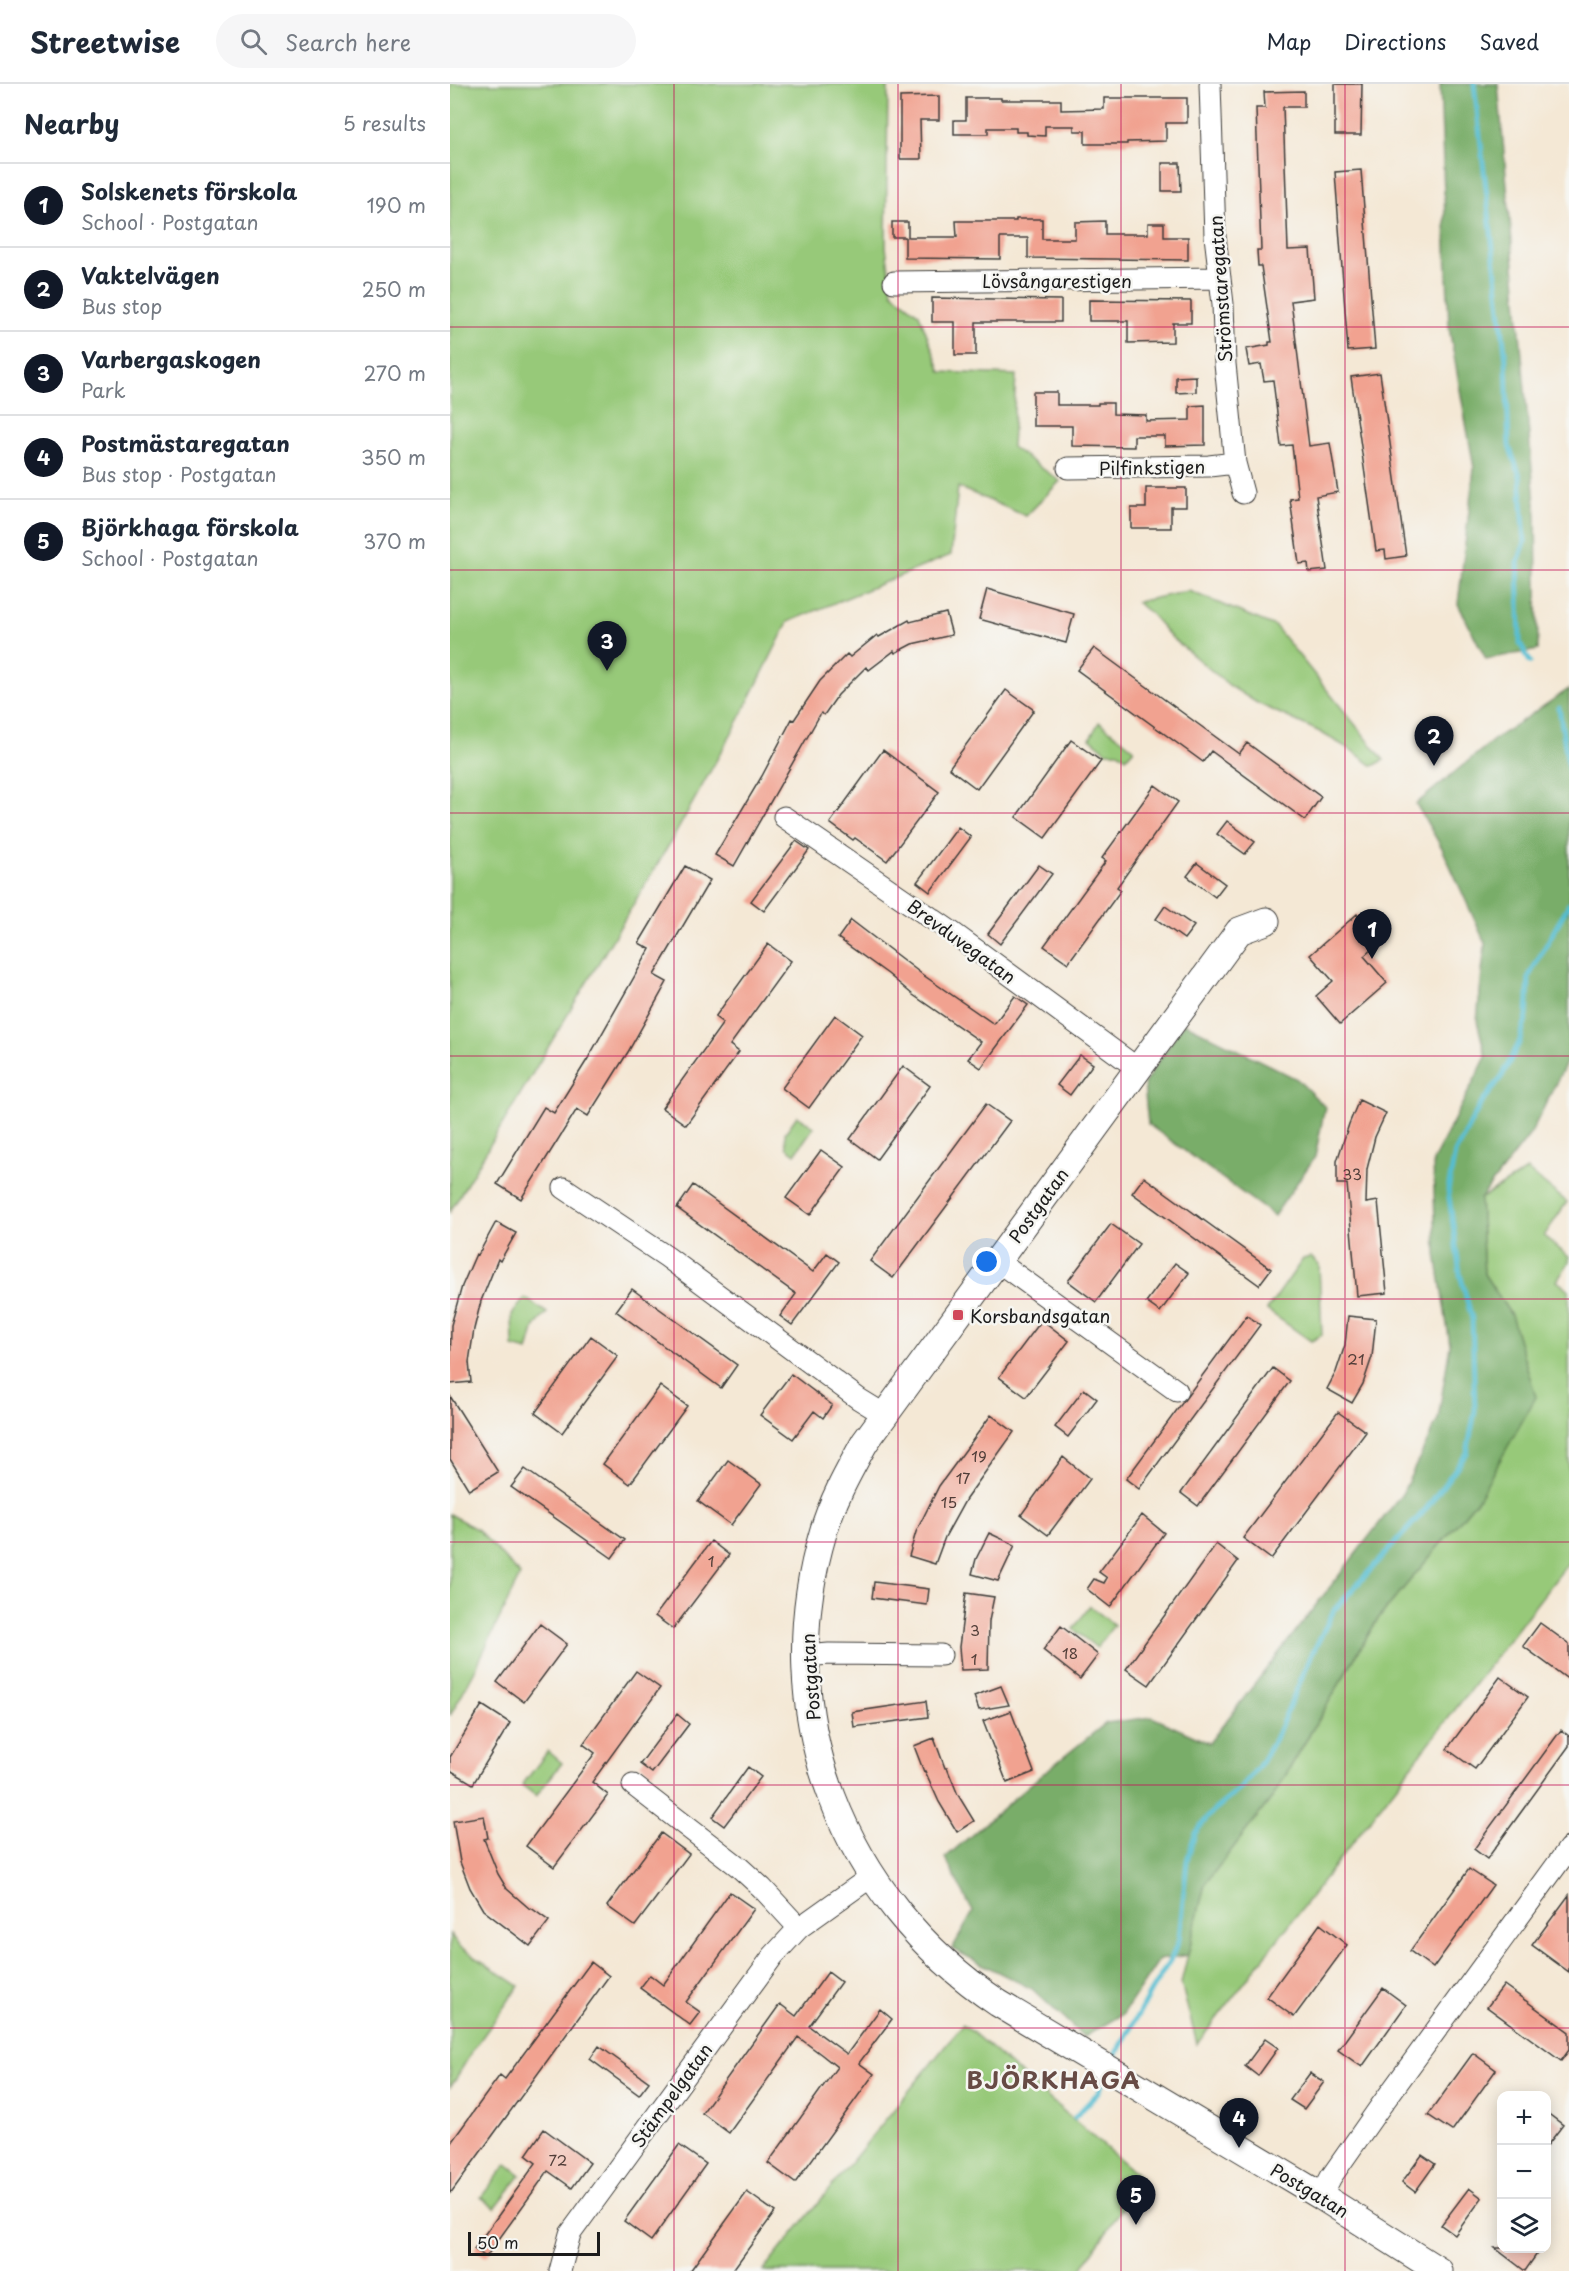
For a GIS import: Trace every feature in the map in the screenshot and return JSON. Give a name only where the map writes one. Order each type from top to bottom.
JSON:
[{"type":"street","name":"Strömstaregatan","points":[[1210,84],[1215,236],[1223,304],[1225,364],[1235,463],[1244,492]]},
{"type":"street","name":"Lövsångarestigen","points":[[894,282],[1220,278]]},
{"type":"street","name":"Pilfinkstigen","points":[[1068,468],[1209,466],[1235,463]]},
{"type":"street","name":"Brevduvegatan","points":[[784,817],[953,933],[1137,1068]]},
{"type":"street","name":"Postgatan","points":[[1266,921],[1239,931],[865,1442],[834,1503],[823,1532],[809,1601],[806,1656],[810,1715],[831,1797],[846,1831],[872,1876],[911,1928],[932,1950],[969,1983],[998,2003],[1321,2196],[1421,2266]]},
{"type":"street","points":[[564,1188],[667,1257],[859,1399],[885,1415]]},
{"type":"street","points":[[997,1261],[1177,1391]]},
{"type":"street","points":[[806,1656],[829,1654],[941,1655]]},
{"type":"street","points":[[633,1785],[740,1867],[799,1928]]},
{"type":"street","points":[[1321,2196],[1331,2176],[1569,1848]]},
{"type":"street","name":"Stämpelgatan","points":[[560,2271],[570,2234],[773,1956],[799,1928],[872,1876]]},
{"type":"green space","points":[[450,84],[888,84],[886,247],[892,292],[919,314],[941,372],[1016,375],[1012,447],[1060,481],[1026,516],[958,487],[951,555],[788,622],[739,720],[673,838],[450,1212]]},
{"type":"green space","points":[[1440,84],[1498,84],[1536,514],[1538,650],[1486,659],[1458,604],[1474,468],[1449,328]]},
{"type":"green space","points":[[1189,591],[1275,626],[1384,760],[1373,766],[1318,731],[1257,703],[1230,686],[1171,637],[1149,612],[1136,602]]},
{"type":"green space","points":[[1569,689],[1569,1057],[1531,1133],[1480,1199],[1484,1274],[1511,1315],[1536,1397],[1478,1499],[1377,1620],[1274,1795],[1205,1884],[1188,1955],[1159,1960],[1123,2014],[1084,2037],[1032,1989],[952,1949],[973,1912],[945,1858],[1106,1723],[1152,1717],[1209,1743],[1402,1494],[1438,1419],[1450,1345],[1436,1254],[1433,1161],[1486,1057],[1477,1021],[1485,943],[1442,848],[1416,804],[1496,738]]},
{"type":"green space","points":[[1099,722],[1134,749],[1126,758],[1118,752],[1107,752],[1090,738]]},
{"type":"green space","points":[[1184,1023],[1297,1079],[1325,1107],[1315,1157],[1274,1216],[1148,1124],[1144,1084]]},
{"type":"green space","points":[[797,1116],[814,1127],[795,1154],[786,1147],[785,1133]]},
{"type":"green space","points":[[1527,1170],[1567,1202],[1544,1236],[1569,1257],[1569,1262],[1557,1281],[1569,1290],[1569,1562],[1197,2044],[1181,1983],[1205,1884],[1274,1795],[1377,1620],[1478,1499],[1511,1315],[1484,1274],[1480,1199]]},
{"type":"green space","points":[[1311,1257],[1319,1265],[1322,1335],[1311,1341],[1267,1310],[1303,1259]]},
{"type":"green space","points":[[525,1298],[547,1313],[535,1326],[528,1351],[513,1347],[512,1314]]},
{"type":"green space","points":[[450,1514],[478,1530],[520,1575],[474,1672],[450,1716]]},
{"type":"green space","points":[[1090,1606],[1114,1625],[1097,1648],[1073,1629]]},
{"type":"green space","points":[[548,1751],[562,1763],[536,1796],[522,1785]]},
{"type":"green space","points":[[450,1934],[459,1946],[519,1986],[473,2050],[450,2088]]},
{"type":"green space","points":[[963,2024],[1142,2179],[1080,2271],[763,2271]]},
{"type":"green space","points":[[507,2164],[521,2175],[495,2208],[481,2197]]},
{"type":"building","points":[[1335,84],[1362,84],[1361,135],[1335,135]]},
{"type":"building","points":[[1304,91],[1304,107],[1283,107],[1288,250],[1310,249],[1314,298],[1291,301],[1309,446],[1330,443],[1338,492],[1316,496],[1327,570],[1309,572],[1308,563],[1299,564],[1290,499],[1298,498],[1292,445],[1281,446],[1273,380],[1264,381],[1261,364],[1249,366],[1246,349],[1269,345],[1269,342],[1272,342],[1261,266],[1258,266],[1257,250],[1261,250],[1256,108],[1265,108],[1264,92]]},
{"type":"building","points":[[939,96],[939,120],[920,120],[921,159],[900,159],[900,97]]},
{"type":"building","points":[[966,98],[1061,100],[1061,110],[1104,109],[1104,98],[1187,98],[1187,123],[1166,123],[1166,141],[1127,142],[1127,144],[1085,144],[1085,131],[1074,131],[1074,126],[1045,126],[1045,136],[1016,132],[1016,128],[988,128],[988,134],[954,134],[954,120],[966,120]]},
{"type":"building","points":[[1162,163],[1180,163],[1181,191],[1162,191]]},
{"type":"building","points":[[1361,170],[1375,349],[1348,351],[1335,172]]},
{"type":"building","points":[[1016,219],[1042,219],[1042,239],[1075,239],[1075,222],[1105,221],[1105,234],[1148,234],[1148,223],[1164,223],[1164,237],[1188,237],[1188,260],[1028,258],[1028,238],[1000,238],[1000,259],[905,258],[905,237],[892,237],[892,222],[908,222],[908,237],[957,237],[956,221],[1016,221]]},
{"type":"building","points":[[932,298],[1061,300],[1061,322],[976,322],[976,355],[955,355],[955,322],[932,322]]},
{"type":"building","points":[[1089,300],[1191,301],[1191,323],[1173,323],[1173,342],[1128,343],[1128,321],[1089,321]]},
{"type":"building","points":[[1380,373],[1406,556],[1386,559],[1385,550],[1376,551],[1351,377]]},
{"type":"building","points":[[1196,376],[1196,392],[1176,393],[1176,377]]},
{"type":"building","points":[[1033,392],[1057,392],[1057,405],[1113,403],[1113,414],[1146,415],[1146,421],[1190,420],[1190,406],[1205,405],[1205,445],[1165,446],[1165,436],[1134,436],[1134,447],[1072,446],[1072,426],[1033,426]]},
{"type":"building","points":[[1146,488],[1186,488],[1186,507],[1171,507],[1171,528],[1131,528],[1131,508],[1146,508]]},
{"type":"building","points":[[987,589],[1074,614],[1066,643],[979,619]]},
{"type":"building","points":[[946,613],[952,635],[912,644],[895,653],[894,651],[869,670],[866,667],[838,695],[824,715],[821,713],[734,866],[715,855],[762,776],[792,719],[794,720],[820,681],[847,654],[850,657],[877,635],[879,637],[909,620],[910,622]]},
{"type":"building","points":[[1094,648],[1239,754],[1247,743],[1321,797],[1305,820],[1211,751],[1203,762],[1077,670]]},
{"type":"building","points":[[1006,690],[1034,710],[977,789],[949,768]]},
{"type":"building","points":[[1071,740],[1101,761],[1045,838],[1016,817]]},
{"type":"building","points":[[883,750],[939,792],[887,861],[830,823]]},
{"type":"building","points":[[1155,785],[1178,802],[1117,887],[1121,890],[1068,963],[1044,946],[1106,861],[1102,858]]},
{"type":"building","points":[[1227,821],[1255,842],[1245,854],[1217,834]]},
{"type":"building","points":[[958,827],[971,837],[930,892],[917,882]]},
{"type":"building","points":[[796,841],[809,850],[764,911],[751,901]]},
{"type":"building","points":[[1197,863],[1225,884],[1215,897],[1187,876]]},
{"type":"building","points":[[1039,865],[1052,874],[1000,944],[988,934]]},
{"type":"building","points":[[685,866],[710,880],[654,975],[667,982],[628,1052],[588,1116],[577,1109],[521,1199],[497,1184],[544,1107],[554,1113],[587,1060],[650,949],[639,943]]},
{"type":"building","points":[[1165,906],[1194,926],[1184,939],[1156,919]]},
{"type":"building","points":[[1357,914],[1380,942],[1364,956],[1387,983],[1340,1024],[1316,996],[1333,981],[1310,955]]},
{"type":"building","points":[[851,920],[923,975],[994,1024],[1015,996],[1028,1005],[981,1068],[968,1059],[981,1042],[913,995],[838,938]]},
{"type":"building","points":[[768,944],[791,961],[730,1045],[739,1052],[686,1125],[662,1108],[723,1023],[715,1017]]},
{"type":"building","points":[[835,1015],[862,1035],[809,1108],[782,1088]]},
{"type":"building","points":[[1080,1055],[1093,1064],[1070,1095],[1057,1085]]},
{"type":"building","points":[[903,1066],[930,1086],[877,1159],[850,1139]]},
{"type":"building","points":[[1359,1100],[1386,1113],[1375,1137],[1367,1169],[1366,1203],[1378,1201],[1387,1293],[1357,1296],[1347,1184],[1337,1184],[1337,1161]]},
{"type":"building","points":[[986,1104],[1010,1121],[893,1278],[870,1261]]},
{"type":"building","points":[[821,1150],[845,1167],[810,1215],[786,1198]]},
{"type":"building","points":[[1144,1177],[1271,1269],[1259,1285],[1132,1193]]},
{"type":"building","points":[[693,1185],[813,1272],[827,1253],[839,1262],[792,1325],[780,1316],[796,1294],[677,1208]]},
{"type":"building","points":[[496,1222],[516,1233],[500,1261],[498,1259],[481,1301],[469,1362],[471,1382],[450,1384],[451,1325],[462,1286],[476,1254],[478,1255]]},
{"type":"building","points":[[1111,1224],[1139,1244],[1096,1302],[1068,1281]]},
{"type":"building","points":[[1175,1263],[1189,1273],[1160,1312],[1146,1302]]},
{"type":"building","points":[[632,1289],[737,1365],[721,1388],[616,1311]]},
{"type":"building","points":[[1247,1315],[1260,1325],[1139,1489],[1126,1479]]},
{"type":"building","points":[[1348,1316],[1376,1319],[1372,1357],[1363,1384],[1352,1403],[1327,1389],[1336,1372],[1345,1345]]},
{"type":"building","points":[[1042,1320],[1069,1341],[1026,1397],[999,1377]]},
{"type":"building","points":[[591,1336],[618,1356],[562,1433],[535,1413]]},
{"type":"building","points":[[1273,1368],[1290,1381],[1198,1506],[1181,1493]]},
{"type":"building","points":[[791,1374],[832,1405],[823,1418],[814,1411],[793,1439],[760,1415]]},
{"type":"building","points":[[660,1386],[687,1406],[630,1484],[603,1464]]},
{"type":"building","points":[[1084,1389],[1097,1399],[1068,1437],[1055,1427]]},
{"type":"building","points":[[450,1396],[498,1472],[469,1490],[450,1459]]},
{"type":"building","points":[[1338,1412],[1366,1432],[1271,1559],[1243,1538]]},
{"type":"building","points":[[991,1415],[1014,1432],[966,1499],[945,1537],[935,1564],[909,1556],[916,1532],[939,1486]]},
{"type":"building","points":[[1063,1457],[1090,1479],[1048,1535],[1021,1515]]},
{"type":"building","points":[[728,1460],[761,1484],[731,1525],[698,1501]]},
{"type":"building","points":[[525,1469],[625,1540],[612,1558],[511,1487]]},
{"type":"building","points":[[1142,1515],[1164,1533],[1110,1607],[1087,1589],[1094,1579],[1104,1583],[1107,1578],[1099,1572]]},
{"type":"building","points":[[989,1533],[1015,1545],[998,1581],[972,1574],[976,1559]]},
{"type":"building","points":[[711,1541],[729,1555],[673,1629],[655,1616]]},
{"type":"building","points":[[1216,1544],[1238,1561],[1149,1685],[1126,1669]]},
{"type":"building","points":[[874,1582],[929,1589],[927,1605],[872,1598]]},
{"type":"building","points":[[966,1593],[994,1597],[989,1621],[988,1669],[961,1670],[959,1647]]},
{"type":"building","points":[[1540,1623],[1569,1644],[1569,1680],[1523,1646]]},
{"type":"building","points":[[540,1624],[567,1644],[524,1702],[497,1682]]},
{"type":"building","points":[[1061,1626],[1098,1655],[1080,1679],[1043,1650]]},
{"type":"building","points":[[636,1671],[660,1688],[592,1782],[608,1795],[554,1867],[526,1846],[595,1753],[583,1744]]},
{"type":"building","points":[[1500,1677],[1528,1697],[1475,1769],[1447,1749]]},
{"type":"building","points":[[1001,1686],[1009,1705],[979,1710],[974,1696]]},
{"type":"building","points":[[926,1701],[928,1717],[854,1727],[852,1712]]},
{"type":"building","points":[[482,1705],[510,1723],[473,1784],[450,1770],[450,1757]]},
{"type":"building","points":[[1011,1711],[1034,1772],[1007,1783],[983,1721]]},
{"type":"building","points":[[677,1714],[689,1724],[652,1773],[640,1764]]},
{"type":"building","points":[[1561,1730],[1569,1736],[1569,1746],[1487,1859],[1474,1849]]},
{"type":"building","points":[[934,1738],[958,1795],[974,1821],[957,1832],[924,1772],[914,1746]]},
{"type":"building","points":[[748,1767],[761,1777],[724,1826],[712,1817]]},
{"type":"building","points":[[484,1816],[488,1838],[484,1839],[498,1874],[507,1889],[530,1909],[549,1921],[530,1946],[483,1910],[470,1888],[460,1862],[453,1821]]},
{"type":"building","points":[[661,1833],[689,1854],[635,1926],[607,1906]]},
{"type":"building","points":[[1469,1869],[1493,1885],[1433,1968],[1410,1951]]},
{"type":"building","points":[[730,1892],[754,1909],[686,2002],[700,2012],[690,2025],[640,1988],[650,1975],[663,1985]]},
{"type":"building","points":[[1569,1895],[1569,1972],[1532,1945]]},
{"type":"building","points":[[1320,1924],[1347,1945],[1294,2017],[1267,1997]]},
{"type":"building","points":[[591,1962],[609,1976],[450,2194],[450,2144],[500,2075],[505,2079]]},
{"type":"building","points":[[828,1972],[841,1982],[809,2026],[847,2054],[880,2009],[892,2019],[859,2063],[874,2074],[795,2183],[768,2163],[837,2067],[822,2055],[798,2037],[729,2133],[702,2113],[780,2004],[796,2016]]},
{"type":"building","points":[[1504,1985],[1569,2032],[1569,2050],[1561,2061],[1487,2007]]},
{"type":"building","points":[[1383,1988],[1406,2005],[1362,2067],[1338,2050]]},
{"type":"building","points":[[1265,2039],[1278,2048],[1258,2076],[1245,2066]]},
{"type":"building","points":[[599,2046],[649,2082],[639,2095],[590,2059]]},
{"type":"building","points":[[1473,2053],[1496,2070],[1452,2131],[1428,2115]]},
{"type":"building","points":[[1310,2073],[1324,2082],[1304,2109],[1290,2100]]},
{"type":"building","points":[[1551,2116],[1563,2125],[1551,2141]]},
{"type":"building","points":[[544,2129],[590,2163],[572,2188],[548,2171],[486,2257],[474,2249],[536,2163],[526,2155]]},
{"type":"building","points":[[679,2145],[706,2164],[651,2241],[624,2221]]},
{"type":"building","points":[[1422,2155],[1435,2164],[1415,2192],[1402,2182]]},
{"type":"building","points":[[1469,2188],[1482,2198],[1455,2235],[1441,2225]]},
{"type":"building","points":[[747,2192],[775,2212],[732,2271],[690,2271]]},
{"type":"building","points":[[1502,2253],[1538,2253],[1525,2271]]},
{"type":"waterway","points":[[1474,84],[1506,361],[1509,446],[1520,476],[1525,542],[1518,562],[1520,643],[1530,662]]},
{"type":"waterway","points":[[1559,708],[1569,770]]},
{"type":"waterway","points":[[1112,2062],[1171,1959],[1179,1939],[1187,1861],[1195,1833],[1213,1811],[1240,1789],[1259,1766],[1277,1735],[1311,1656],[1334,1610],[1426,1509],[1467,1453],[1475,1411],[1472,1319],[1460,1274],[1448,1190],[1455,1153],[1479,1107],[1502,1076],[1519,1043],[1527,1016],[1529,976],[1569,904]]},
{"type":"waterway","points":[[1075,2117],[1098,2093],[1106,2076]]},
{"type":"place","name":"Varbergaskogen","points":[[607,671]]},
{"type":"place","name":"Vaktelvägen","points":[[1434,766]]},
{"type":"place","name":"Solskenets förskola","points":[[1372,959]]},
{"type":"place","name":"Korsbandsgatan","points":[[958,1315]]},
{"type":"place","name":"Postmästaregatan","points":[[1239,2148]]},
{"type":"place","name":"Björkhaga förskola","points":[[1136,2225]]},
{"type":"district","name":"BJÖRKHAGA","points":[[1054,2079]]}]
